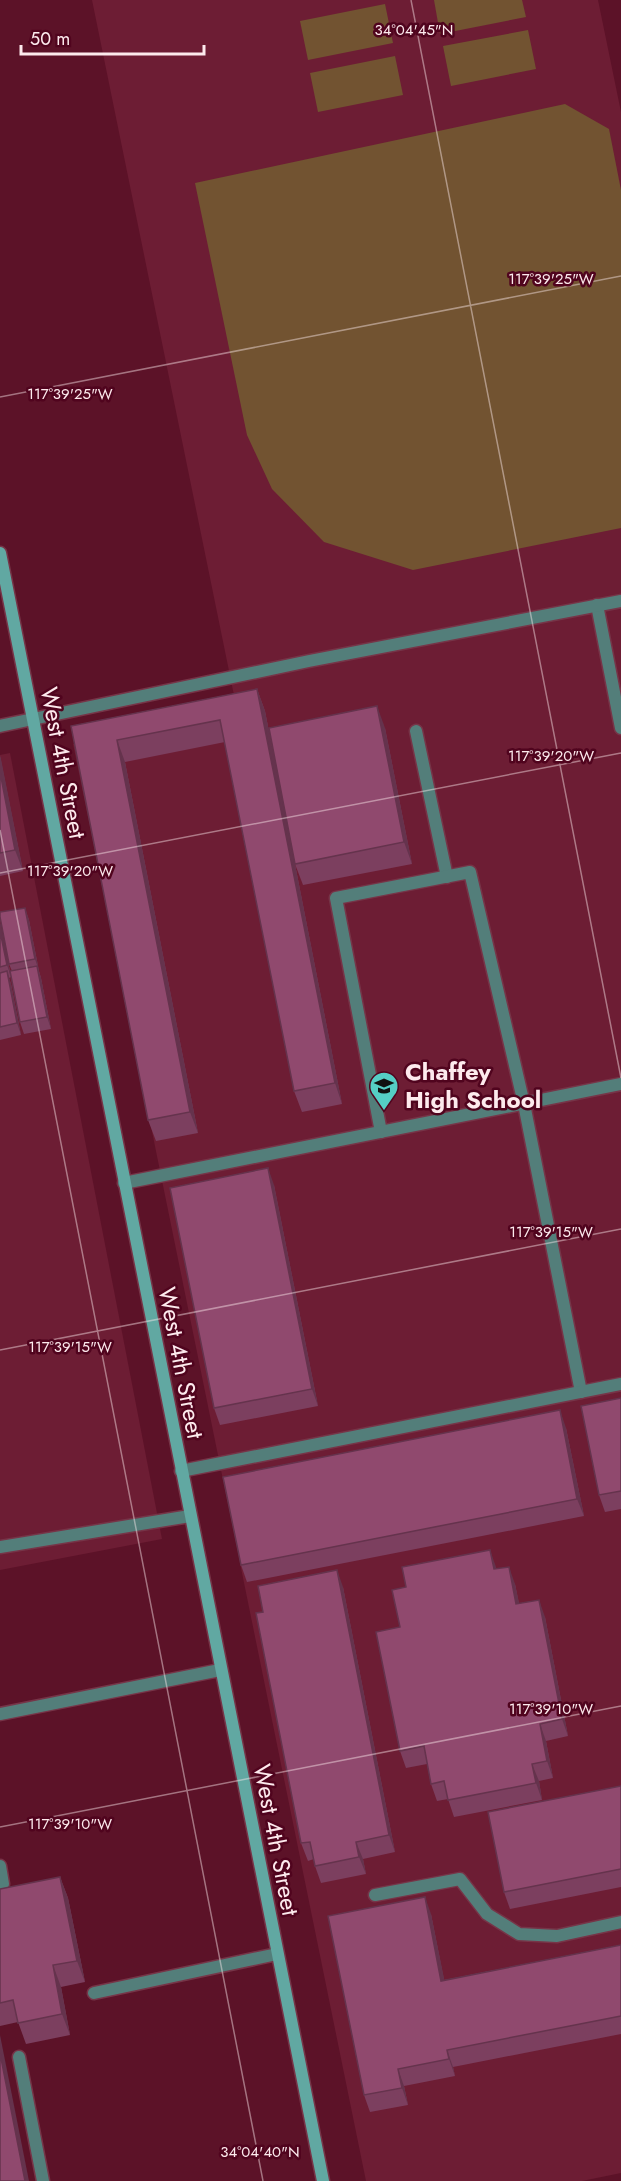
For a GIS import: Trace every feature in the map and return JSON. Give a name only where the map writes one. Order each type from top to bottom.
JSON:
[{"type":"main road","name":"West 4th Street","points":[[0,553],[323,2181]]},
{"type":"street","points":[[0,726],[309,661],[621,601]]},
{"type":"street","points":[[597,605],[621,728]]},
{"type":"street","points":[[416,731],[447,877]]},
{"type":"street","points":[[381,1132],[336,898],[470,872],[524,1104],[581,1392]]},
{"type":"street","points":[[124,1183],[621,1084]]},
{"type":"street","points":[[181,1471],[621,1384]]},
{"type":"street","points":[[0,1547],[121,1525],[190,1516]]},
{"type":"street","points":[[0,1714],[220,1670]]},
{"type":"street","points":[[0,1866],[3,1884]]},
{"type":"street","points":[[375,1895],[460,1879],[487,1914],[519,1935],[557,1936],[621,1922]]},
{"type":"street","points":[[94,1993],[277,1954]]},
{"type":"street","points":[[19,2057],[43,2181]]},
{"type":"shaded area","name":"Chaffey High School","points":[[92,0],[598,0],[621,112],[621,2173],[582,2181],[366,2181],[73,744],[237,710]]},
{"type":"shaded area","points":[[434,0],[522,0],[526,17],[440,34]]},
{"type":"shaded area","points":[[385,4],[393,43],[308,60],[300,21]]},
{"type":"shaded area","points":[[528,30],[536,69],[451,86],[443,46]]},
{"type":"shaded area","points":[[395,56],[403,95],[318,112],[310,73]]},
{"type":"shaded area","points":[[565,104],[609,129],[621,190],[621,528],[413,570],[324,542],[272,489],[247,435],[195,183]]},
{"type":"shaded area","points":[[10,753],[162,1539],[0,1570],[0,755]]},
{"type":"building","points":[[257,689],[335,1083],[294,1091],[220,720],[117,740],[190,1112],[148,1120],[71,726]]},
{"type":"building","points":[[377,706],[404,842],[295,864],[269,728]]},
{"type":"building","points":[[0,772],[15,850],[0,853]]},
{"type":"building","points":[[25,908],[35,959],[9,964],[0,912]]},
{"type":"building","points":[[0,931],[7,965],[0,967]]},
{"type":"building","points":[[37,966],[47,1017],[20,1022],[10,971]]},
{"type":"building","points":[[7,971],[17,1023],[0,1027],[0,973]]},
{"type":"building","points":[[268,1168],[312,1389],[214,1408],[170,1188]]},
{"type":"building","points":[[621,1398],[621,1491],[599,1495],[581,1406]]},
{"type":"building","points":[[560,1410],[577,1499],[241,1565],[223,1477]]},
{"type":"building","points":[[490,1550],[494,1569],[509,1567],[516,1604],[539,1600],[562,1719],[540,1724],[547,1761],[532,1764],[536,1783],[448,1800],[444,1781],[431,1784],[424,1746],[400,1751],[376,1632],[400,1627],[392,1590],[406,1587],[402,1567]]},
{"type":"building","points":[[337,1570],[389,1835],[356,1842],[359,1857],[315,1866],[310,1842],[301,1843],[256,1613],[263,1612],[258,1586]]},
{"type":"building","points":[[621,1786],[621,1869],[504,1892],[488,1812]]},
{"type":"building","points":[[60,1877],[77,1961],[53,1965],[62,2014],[18,2023],[13,2000],[0,2003],[0,1889]]},
{"type":"building","points":[[425,1897],[441,1981],[621,1945],[621,2016],[447,2050],[449,2059],[398,2069],[402,2088],[364,2095],[328,1916]]},
{"type":"building","points":[[0,2053],[25,2181],[0,2181]]},
{"type":"place","name":"Chaffey High School","points":[[384,1112]]}]
